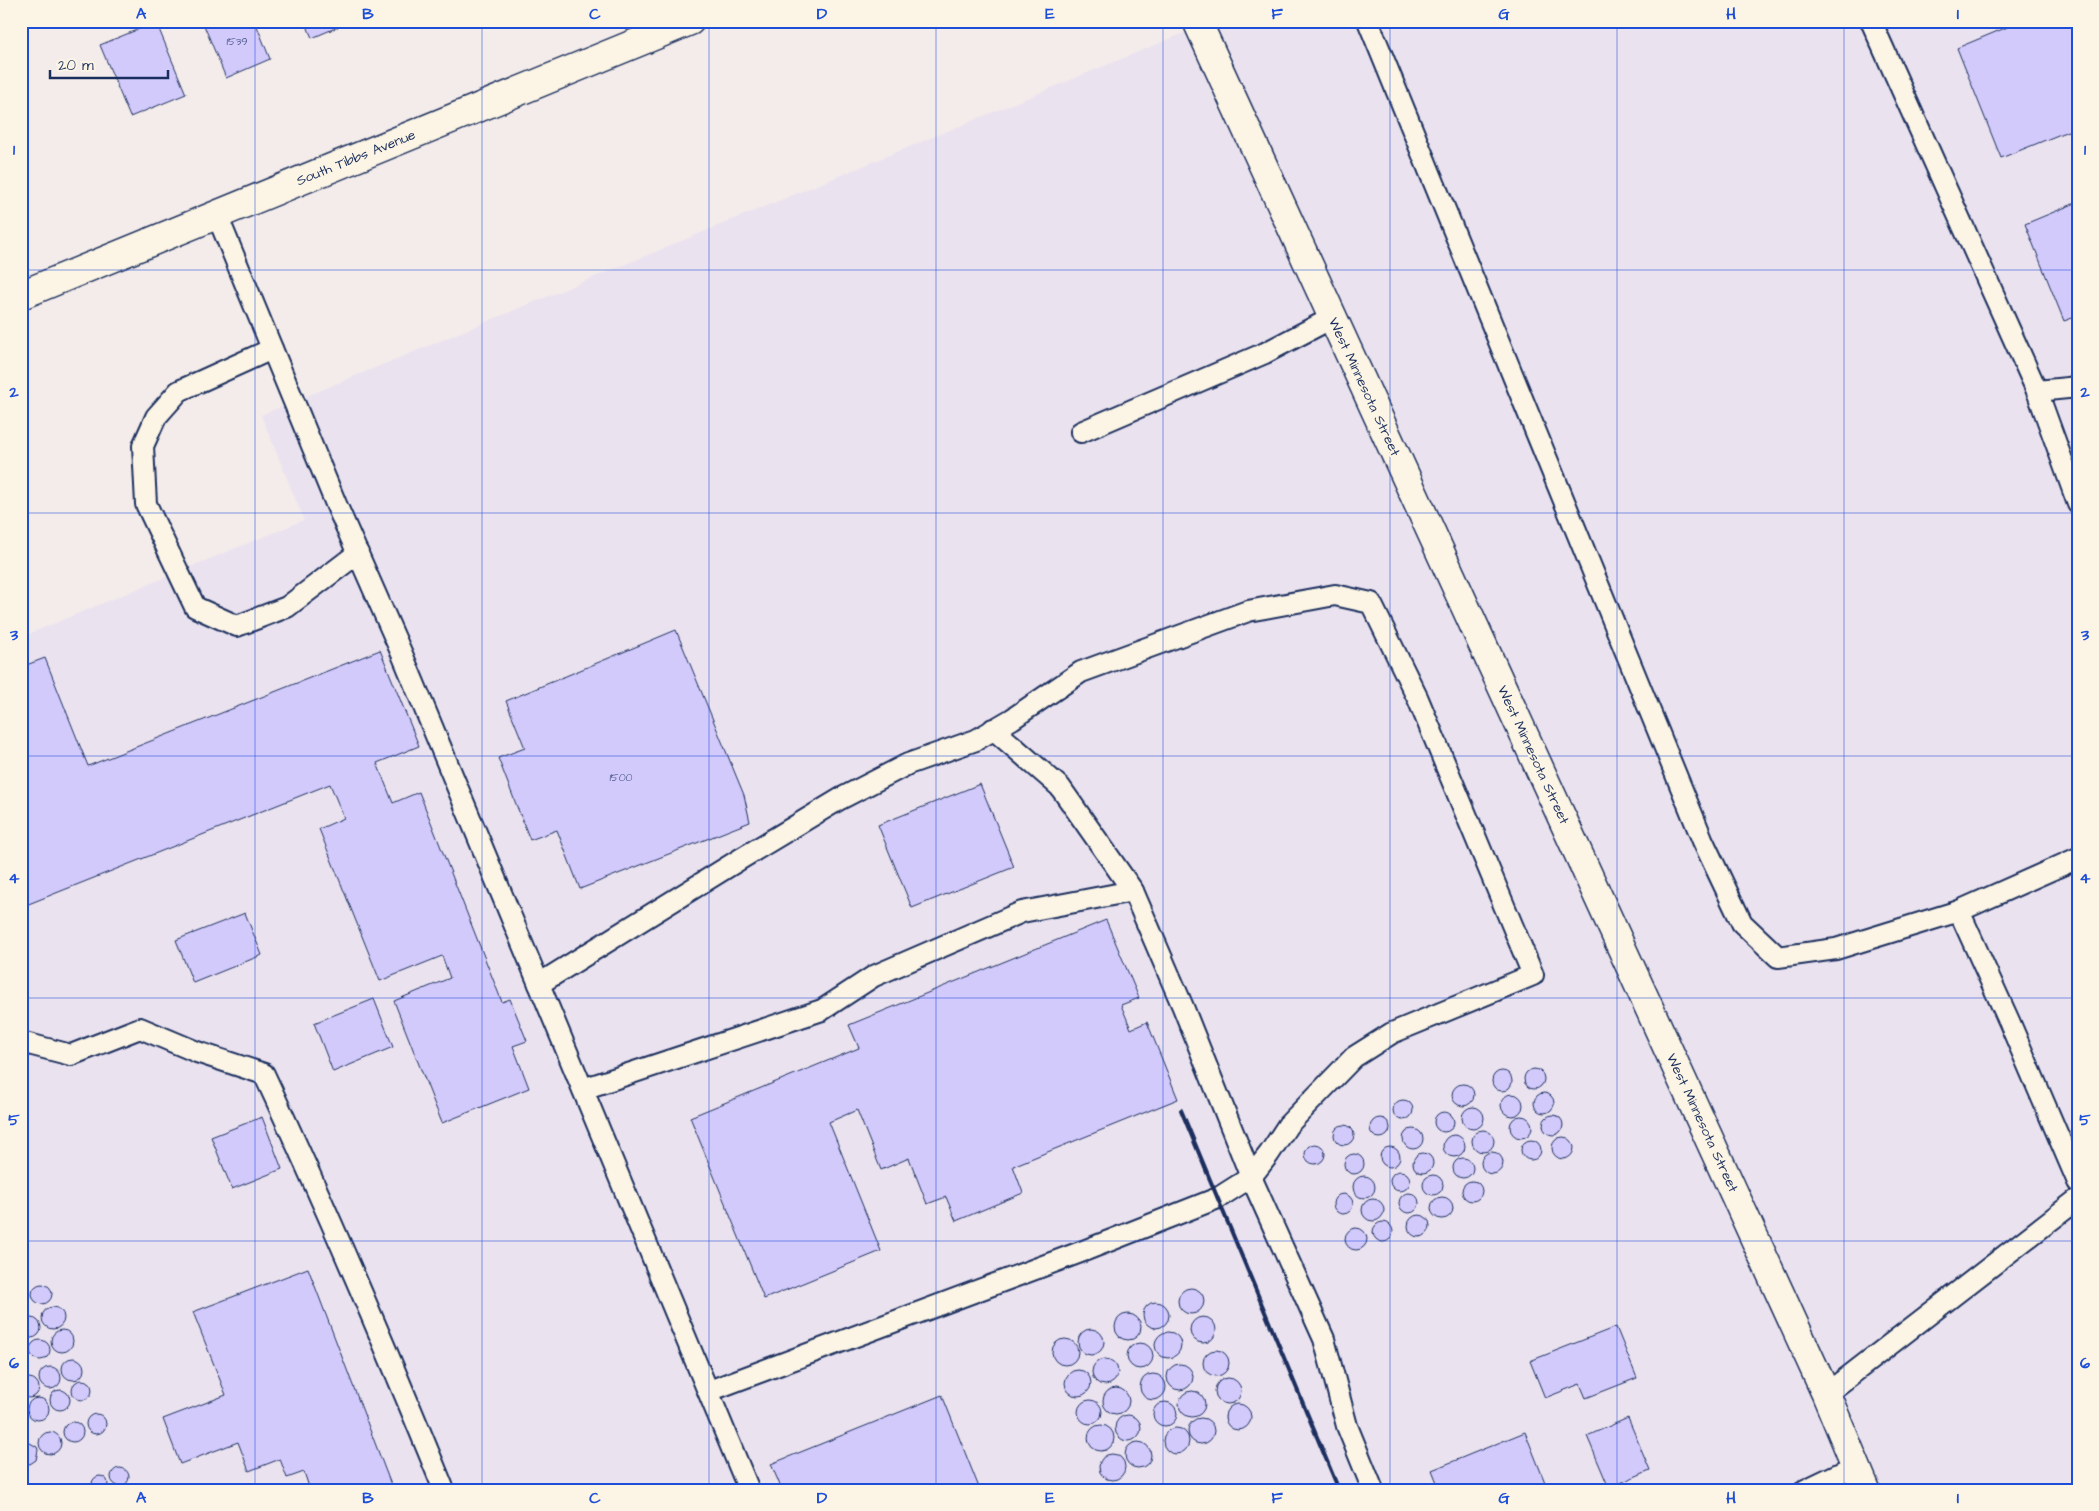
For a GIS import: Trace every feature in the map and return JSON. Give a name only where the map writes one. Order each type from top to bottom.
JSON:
[{"type":"street","name":"South Tibbs Avenue","points":[[21,295],[690,21]]},
{"type":"street","name":"West Minnesota Street","points":[[1197,21],[1826,1394],[1860,1478]]},
{"type":"lane","points":[[1368,21],[1703,841],[1742,923],[1778,957],[1836,949],[1959,911],[2078,858]]},
{"type":"lane","points":[[1871,21],[2037,391],[2078,504]]},
{"type":"lane","points":[[217,215],[750,1490]]},
{"type":"lane","points":[[1081,432],[1265,353],[1332,318]]},
{"type":"lane","points":[[272,349],[179,391],[156,417],[143,446],[146,504],[196,606],[237,626],[287,607],[358,553]]},
{"type":"lane","points":[[2037,391],[2078,387]]},
{"type":"lane","points":[[539,984],[840,799],[908,764],[976,740],[1082,672],[1248,611],[1335,595],[1371,602],[1418,699],[1533,975],[1392,1033],[1354,1057],[1288,1125],[1251,1177],[1218,1198],[1077,1254],[709,1391]]},
{"type":"lane","points":[[994,729],[1060,787],[1133,891],[1183,1007],[1251,1177],[1324,1339],[1347,1426],[1373,1490]]},
{"type":"lane","points":[[583,1088],[822,1010],[874,976],[1022,912],[1133,891]]},
{"type":"lane","points":[[1959,911],[2009,1021],[2078,1182]]},
{"type":"lane","points":[[26,1048],[71,1055],[140,1028],[198,1052],[264,1074],[309,1170],[444,1490]]},
{"type":"lane","points":[[1826,1394],[2078,1199]]},
{"type":"lane","points":[[1806,1490],[1860,1478]]},
{"type":"shaded area","points":[[1213,21],[2078,21],[2078,1490],[21,1490],[21,637],[304,520],[261,415]]},
{"type":"building","points":[[207,21],[255,21],[270,59],[226,78],[203,23]]},
{"type":"building","points":[[305,21],[352,21],[312,38]]},
{"type":"building","points":[[2022,21],[2078,21],[2078,127],[2001,158],[1957,48]]},
{"type":"building","points":[[156,22],[186,94],[130,117],[100,45]]},
{"type":"building","points":[[2078,202],[2078,316],[2064,321],[2025,224]]},
{"type":"building","points":[[676,630],[744,795],[750,822],[580,889],[557,830],[530,840],[498,758],[525,748],[506,701]]},
{"type":"building","points":[[380,650],[419,746],[377,763],[393,803],[419,792],[502,1002],[510,999],[527,1041],[513,1046],[529,1088],[442,1123],[394,1001],[450,978],[442,956],[380,981],[319,829],[344,818],[330,784],[21,907],[21,667],[45,658],[88,766]]},
{"type":"building","points":[[980,784],[1014,867],[912,908],[878,825]]},
{"type":"building","points":[[245,913],[262,955],[193,983],[176,940]]},
{"type":"building","points":[[1106,920],[1139,998],[1121,1005],[1131,1029],[1147,1022],[1178,1099],[1013,1166],[1023,1193],[956,1221],[946,1197],[927,1204],[909,1158],[881,1170],[857,1110],[829,1122],[881,1251],[764,1299],[690,1117],[859,1048],[849,1025]]},
{"type":"building","points":[[374,999],[393,1047],[333,1072],[314,1023]]},
{"type":"building","points":[[1530,1069],[1538,1069],[1544,1075],[1544,1083],[1538,1089],[1530,1089],[1524,1083],[1524,1075]]},
{"type":"building","points":[[1498,1071],[1506,1071],[1512,1077],[1512,1085],[1506,1091],[1498,1091],[1492,1085],[1492,1077]]},
{"type":"building","points":[[1463,1084],[1473,1091],[1474,1095],[1467,1105],[1463,1106],[1453,1099],[1452,1095],[1459,1085]]},
{"type":"building","points":[[1540,1093],[1548,1093],[1554,1099],[1554,1107],[1548,1113],[1540,1113],[1534,1107],[1534,1099]]},
{"type":"building","points":[[1512,1094],[1522,1101],[1523,1105],[1516,1115],[1512,1116],[1502,1109],[1501,1105],[1508,1095]]},
{"type":"building","points":[[1399,1100],[1407,1100],[1413,1106],[1413,1114],[1407,1120],[1399,1120],[1393,1114],[1393,1106]]},
{"type":"building","points":[[1473,1107],[1483,1114],[1484,1118],[1477,1128],[1473,1129],[1463,1122],[1462,1118],[1469,1108]]},
{"type":"building","points":[[1440,1112],[1448,1112],[1454,1118],[1454,1126],[1448,1132],[1440,1132],[1434,1126],[1434,1118]]},
{"type":"building","points":[[1549,1115],[1557,1115],[1563,1121],[1563,1129],[1557,1135],[1549,1135],[1543,1129],[1543,1121]]},
{"type":"building","points":[[1521,1116],[1531,1123],[1532,1127],[1525,1137],[1521,1138],[1511,1131],[1510,1127],[1517,1117]]},
{"type":"building","points":[[262,1117],[282,1169],[232,1189],[211,1137]]},
{"type":"building","points":[[1376,1118],[1384,1118],[1390,1124],[1390,1132],[1384,1138],[1376,1138],[1370,1132],[1370,1124]]},
{"type":"building","points":[[1340,1125],[1348,1125],[1354,1131],[1354,1139],[1348,1145],[1340,1145],[1334,1139],[1334,1131]]},
{"type":"building","points":[[1409,1129],[1417,1129],[1423,1135],[1423,1143],[1417,1149],[1409,1149],[1403,1143],[1403,1135]]},
{"type":"building","points":[[1483,1130],[1493,1137],[1494,1141],[1487,1151],[1483,1152],[1473,1145],[1472,1141],[1479,1131]]},
{"type":"building","points":[[1454,1135],[1464,1142],[1465,1146],[1458,1156],[1454,1157],[1444,1150],[1443,1146],[1450,1136]]},
{"type":"building","points":[[1563,1137],[1573,1144],[1574,1148],[1567,1158],[1563,1159],[1553,1152],[1552,1148],[1559,1138]]},
{"type":"building","points":[[1527,1140],[1535,1140],[1541,1146],[1541,1154],[1535,1160],[1527,1160],[1521,1154],[1521,1146]]},
{"type":"building","points":[[1311,1144],[1319,1144],[1325,1150],[1325,1158],[1319,1164],[1311,1164],[1305,1158],[1305,1150]]},
{"type":"building","points":[[1386,1147],[1394,1147],[1400,1153],[1400,1161],[1394,1167],[1386,1167],[1380,1161],[1380,1153]]},
{"type":"building","points":[[1492,1152],[1502,1159],[1503,1163],[1496,1173],[1492,1174],[1482,1167],[1481,1163],[1488,1153]]},
{"type":"building","points":[[1419,1153],[1427,1153],[1433,1159],[1433,1167],[1427,1173],[1419,1173],[1413,1167],[1413,1159]]},
{"type":"building","points":[[1350,1154],[1358,1154],[1364,1160],[1364,1168],[1358,1174],[1350,1174],[1344,1168],[1344,1160]]},
{"type":"building","points":[[1459,1158],[1467,1158],[1473,1164],[1473,1172],[1467,1178],[1459,1178],[1453,1172],[1453,1164]]},
{"type":"building","points":[[1396,1171],[1404,1171],[1410,1177],[1410,1185],[1404,1191],[1396,1191],[1390,1185],[1390,1177]]},
{"type":"building","points":[[1429,1175],[1437,1175],[1443,1181],[1443,1189],[1437,1195],[1429,1195],[1423,1189],[1423,1181]]},
{"type":"building","points":[[1364,1176],[1374,1183],[1375,1187],[1368,1197],[1364,1198],[1354,1191],[1353,1187],[1360,1177]]},
{"type":"building","points":[[1468,1181],[1476,1181],[1482,1187],[1482,1195],[1476,1201],[1468,1201],[1462,1195],[1462,1187]]},
{"type":"building","points":[[1405,1193],[1413,1193],[1419,1199],[1419,1207],[1413,1213],[1405,1213],[1399,1207],[1399,1199]]},
{"type":"building","points":[[1339,1194],[1347,1194],[1353,1200],[1353,1208],[1347,1214],[1339,1214],[1333,1208],[1333,1200]]},
{"type":"building","points":[[1442,1197],[1452,1204],[1453,1208],[1446,1218],[1442,1219],[1432,1212],[1431,1208],[1438,1198]]},
{"type":"building","points":[[1373,1199],[1383,1206],[1384,1210],[1377,1220],[1373,1221],[1363,1214],[1362,1210],[1369,1200]]},
{"type":"building","points":[[1419,1215],[1429,1222],[1430,1226],[1423,1236],[1419,1237],[1409,1230],[1408,1226],[1415,1216]]},
{"type":"building","points":[[1379,1222],[1387,1222],[1393,1228],[1393,1236],[1387,1242],[1379,1242],[1373,1236],[1373,1228]]},
{"type":"building","points":[[1356,1228],[1366,1235],[1367,1239],[1360,1249],[1356,1250],[1346,1243],[1345,1239],[1352,1229]]},
{"type":"building","points":[[308,1268],[393,1490],[310,1490],[304,1472],[287,1478],[280,1459],[249,1471],[238,1442],[180,1464],[163,1419],[226,1395],[193,1312]]},
{"type":"building","points":[[38,1284],[46,1284],[52,1290],[52,1298],[46,1304],[38,1304],[32,1298],[32,1290]]},
{"type":"building","points":[[1191,1288],[1200,1292],[1204,1301],[1200,1310],[1191,1314],[1182,1310],[1178,1301],[1182,1292]]},
{"type":"building","points":[[21,1295],[27,1298],[29,1305],[26,1311],[21,1314]]},
{"type":"building","points":[[1156,1302],[1165,1306],[1169,1315],[1165,1324],[1156,1328],[1147,1324],[1143,1315],[1147,1306]]},
{"type":"building","points":[[53,1307],[63,1314],[64,1318],[57,1328],[53,1329],[43,1322],[42,1318],[49,1308]]},
{"type":"building","points":[[1128,1314],[1137,1318],[1141,1327],[1137,1336],[1128,1340],[1119,1336],[1115,1327],[1119,1318]]},
{"type":"building","points":[[1203,1317],[1212,1321],[1216,1330],[1212,1339],[1203,1343],[1194,1339],[1190,1330],[1194,1321]]},
{"type":"building","points":[[27,1318],[35,1318],[41,1324],[41,1332],[35,1338],[27,1338],[21,1332],[21,1324]]},
{"type":"building","points":[[1616,1327],[1637,1378],[1586,1398],[1580,1384],[1545,1398],[1530,1361]]},
{"type":"building","points":[[1091,1329],[1100,1333],[1104,1342],[1100,1351],[1091,1355],[1082,1351],[1078,1342],[1082,1333]]},
{"type":"building","points":[[62,1330],[72,1337],[73,1341],[66,1351],[62,1352],[52,1345],[51,1341],[58,1331]]},
{"type":"building","points":[[1168,1332],[1177,1336],[1181,1345],[1177,1354],[1168,1358],[1159,1354],[1155,1345],[1159,1336]]},
{"type":"building","points":[[1065,1339],[1074,1343],[1078,1352],[1074,1361],[1065,1365],[1056,1361],[1052,1352],[1056,1343]]},
{"type":"building","points":[[36,1340],[44,1340],[50,1346],[50,1354],[44,1360],[36,1360],[30,1354],[30,1346]]},
{"type":"building","points":[[1140,1343],[1149,1347],[1153,1356],[1149,1365],[1140,1369],[1131,1365],[1127,1356],[1131,1347]]},
{"type":"building","points":[[21,1350],[26,1353],[28,1360],[25,1367],[21,1369]]},
{"type":"building","points":[[1216,1350],[1225,1354],[1229,1363],[1225,1372],[1216,1376],[1207,1372],[1203,1363],[1207,1354]]},
{"type":"building","points":[[73,1358],[83,1365],[84,1369],[77,1379],[73,1380],[63,1373],[62,1369],[69,1359]]},
{"type":"building","points":[[1105,1359],[1114,1363],[1118,1372],[1114,1381],[1105,1385],[1096,1381],[1092,1372],[1096,1363]]},
{"type":"building","points":[[1180,1364],[1189,1368],[1193,1377],[1189,1386],[1180,1390],[1171,1386],[1167,1377],[1171,1368]]},
{"type":"building","points":[[50,1367],[60,1374],[61,1378],[54,1388],[50,1389],[40,1382],[39,1378],[46,1368]]},
{"type":"building","points":[[1078,1370],[1087,1374],[1091,1383],[1087,1392],[1078,1396],[1069,1392],[1065,1383],[1069,1374]]},
{"type":"building","points":[[1153,1374],[1162,1378],[1166,1387],[1162,1396],[1153,1400],[1144,1396],[1140,1387],[1144,1378]]},
{"type":"building","points":[[29,1378],[36,1381],[39,1388],[36,1395],[29,1398],[22,1395],[19,1388],[22,1381]]},
{"type":"building","points":[[1228,1378],[1237,1382],[1241,1391],[1237,1400],[1228,1404],[1219,1400],[1215,1391],[1219,1382]]},
{"type":"building","points":[[78,1380],[86,1380],[92,1386],[92,1394],[86,1400],[78,1400],[72,1394],[72,1386]]},
{"type":"building","points":[[1116,1388],[1125,1392],[1129,1401],[1125,1410],[1116,1414],[1107,1410],[1103,1401],[1107,1392]]},
{"type":"building","points":[[56,1390],[64,1390],[70,1396],[70,1404],[64,1410],[56,1410],[50,1404],[50,1396]]},
{"type":"building","points":[[1192,1391],[1201,1395],[1205,1404],[1201,1413],[1192,1417],[1183,1413],[1179,1404],[1183,1395]]},
{"type":"building","points":[[942,1395],[980,1490],[782,1490],[771,1464]]},
{"type":"building","points":[[38,1398],[48,1405],[49,1409],[42,1419],[38,1420],[28,1413],[27,1409],[34,1399]]},
{"type":"building","points":[[1085,1400],[1095,1400],[1102,1407],[1102,1417],[1095,1424],[1085,1424],[1078,1417],[1078,1407]]},
{"type":"building","points":[[1160,1402],[1170,1402],[1177,1409],[1177,1419],[1170,1426],[1160,1426],[1153,1419],[1153,1409]]},
{"type":"building","points":[[1238,1404],[1247,1408],[1251,1417],[1247,1426],[1238,1430],[1229,1426],[1225,1417],[1229,1408]]},
{"type":"building","points":[[21,1414],[25,1422],[21,1429]]},
{"type":"building","points":[[92,1414],[100,1414],[106,1420],[106,1428],[100,1434],[92,1434],[86,1428],[86,1420]]},
{"type":"building","points":[[1128,1415],[1137,1419],[1141,1428],[1137,1437],[1128,1441],[1119,1437],[1115,1428],[1119,1419]]},
{"type":"building","points":[[1201,1418],[1210,1422],[1214,1431],[1210,1440],[1201,1444],[1192,1440],[1188,1431],[1192,1422]]},
{"type":"building","points":[[1628,1418],[1650,1470],[1609,1488],[1587,1436]]},
{"type":"building","points":[[69,1422],[77,1422],[83,1428],[83,1436],[77,1442],[69,1442],[63,1436],[63,1428]]},
{"type":"building","points":[[1101,1425],[1110,1429],[1114,1438],[1110,1447],[1101,1451],[1092,1447],[1088,1438],[1092,1429]]},
{"type":"building","points":[[1176,1428],[1185,1432],[1189,1441],[1185,1450],[1176,1454],[1167,1450],[1163,1441],[1167,1432]]},
{"type":"building","points":[[50,1432],[60,1439],[61,1443],[54,1453],[50,1454],[40,1447],[39,1443],[46,1433]]},
{"type":"building","points":[[1525,1432],[1548,1490],[1440,1490],[1432,1470]]},
{"type":"building","points":[[1138,1442],[1147,1446],[1151,1455],[1147,1464],[1138,1468],[1129,1464],[1125,1455],[1129,1446]]},
{"type":"building","points":[[30,1443],[37,1447],[38,1450],[36,1460],[30,1464],[21,1461],[21,1445]]},
{"type":"building","points":[[1112,1454],[1121,1458],[1125,1467],[1121,1476],[1112,1480],[1103,1476],[1099,1467],[1103,1458]]},
{"type":"building","points":[[120,1468],[126,1471],[129,1477],[126,1483],[120,1486],[114,1483],[111,1477],[114,1471]]},
{"type":"building","points":[[100,1476],[106,1478],[108,1484],[106,1490],[100,1492],[94,1490],[92,1484],[94,1478]]},
{"type":"building","points":[[82,1484],[88,1485],[92,1490],[75,1490]]},
{"type":"railway","points":[[1181,1110],[1339,1490]]}]
